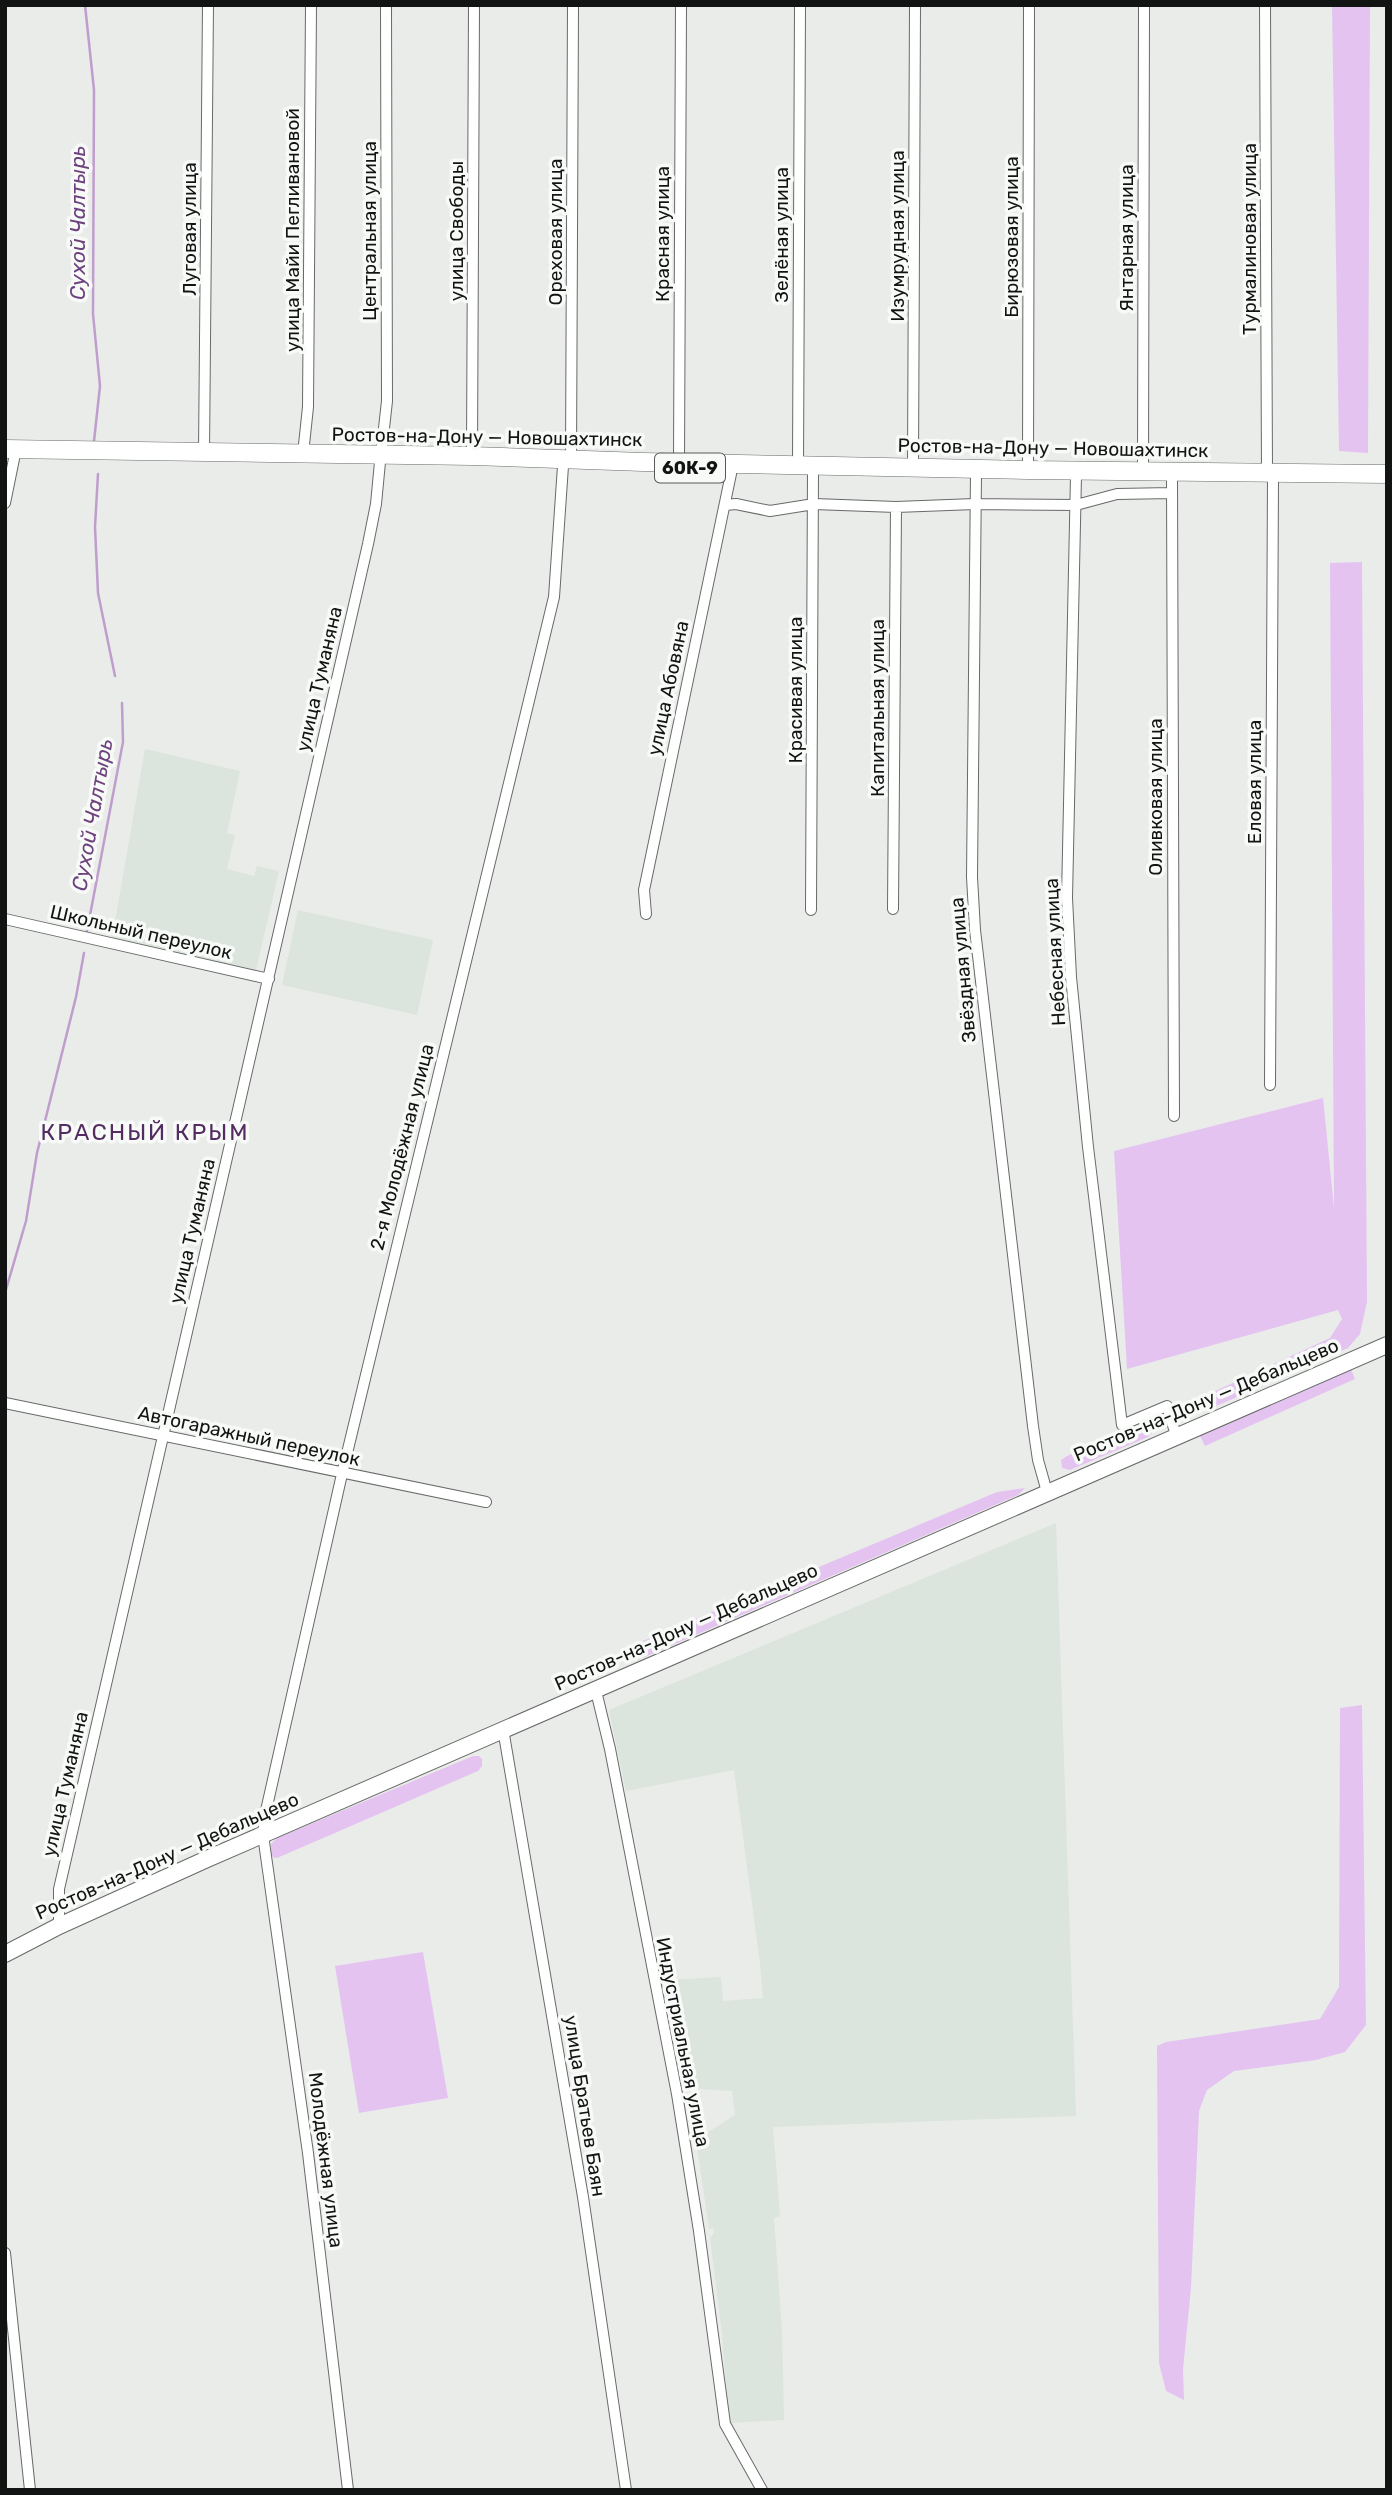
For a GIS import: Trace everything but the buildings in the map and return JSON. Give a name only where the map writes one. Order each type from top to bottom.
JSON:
[{"type":"main road","name":"Ростов-на-Дону — Новошахтинск","points":[[9,452],[303,454],[381,459],[472,456],[567,463],[679,462],[1076,476],[1172,485],[1270,475]]},
{"type":"main road","name":"Ростов-на-Дону — Новошахтинск","points":[[9,452],[567,463],[732,469],[913,467],[1380,477]]},
{"type":"street","name":"Луговая улица","points":[[204,453],[208,5]]},
{"type":"street","name":"улица Майи Пегливановой","points":[[303,454],[308,407],[311,5]]},
{"type":"street","name":"Центральная улица","points":[[381,459],[387,401],[386,5]]},
{"type":"street","name":"улица Свободы","points":[[472,456],[474,5]]},
{"type":"street","name":"Ореховая улица","points":[[567,463],[573,5]]},
{"type":"street","name":"Красная улица","points":[[679,462],[681,5]]},
{"type":"street","name":"Зелёная улица","points":[[800,5],[805,467]]},
{"type":"street","name":"Изумрудная улица","points":[[913,467],[915,5]]},
{"type":"street","name":"Бирюзовая улица","points":[[1028,470],[1029,5]]},
{"type":"street","name":"Янтарная улица","points":[[1143,470],[1144,5]]},
{"type":"street","name":"Турмалиновая улица","points":[[1265,5],[1270,475]]},
{"type":"street","points":[[5,503],[9,452]]},
{"type":"street","name":"улица Туманяна","points":[[59,1926],[59,1889],[368,544],[381,459]]},
{"type":"street","name":"2-я Молодёжная улица","points":[[263,1835],[267,1800],[342,1474],[554,597],[567,463]]},
{"type":"street","name":"Красивая улица","points":[[805,467],[814,505],[811,910]]},
{"type":"street","name":"улица Абовяна","points":[[646,914],[644,890],[732,469]]},
{"type":"street","name":"Звёздная улица","points":[[976,474],[972,877],[975,930],[1038,1460],[1047,1492]]},
{"type":"street","name":"Еловая улица","points":[[1270,475],[1270,1085]]},
{"type":"street","name":"Небесная улица","points":[[1076,476],[1067,898],[1088,1147],[1122,1424],[1167,1406],[1176,1435]]},
{"type":"street","points":[[725,505],[750,506],[770,511],[814,505],[1076,505],[1092,503],[1117,494],[1172,485]]},
{"type":"street","name":"Оливковая улица","points":[[1172,485],[1174,1116]]},
{"type":"street","name":"Капитальная улица","points":[[893,909],[896,507]]},
{"type":"street","name":"Школьный переулок","points":[[5,919],[269,979]]},
{"type":"street","name":"Ростов-на-Дону — Дебальцево","points":[[5,1954],[59,1926],[503,1729],[1387,1345]]},
{"type":"street","name":"Автогаражный переулок","points":[[5,1403],[486,1502]]},
{"type":"street","name":"Индустриальная улица","points":[[596,1690],[677,2094],[725,2424],[762,2490]]},
{"type":"street","name":"улица Братьев Баян","points":[[503,1729],[583,2197],[626,2490]]},
{"type":"street","name":"Молодёжная улица","points":[[263,1835],[306,2139],[348,2490]]},
{"type":"street","points":[[5,2253],[30,2490]]},
{"type":"shaded area","points":[[1332,5],[1370,5],[1368,453],[1339,451]]},
{"type":"shaded area","points":[[1362,562],[1367,1302],[1360,1334],[1348,1348],[1205,1411],[1198,1399],[1330,1338],[1342,1319],[1338,1310],[1127,1369],[1114,1151],[1323,1098],[1334,1208],[1330,563]]},
{"type":"shaded area","points":[[145,749],[240,771],[227,833],[235,835],[227,869],[254,876],[257,866],[279,871],[256,970],[112,939]]},
{"type":"shaded area","points":[[298,910],[433,940],[417,1015],[282,985]]},
{"type":"shaded area","points":[[1350,1367],[1355,1379],[1205,1446],[1199,1434]]},
{"type":"shaded area","points":[[1151,1421],[1155,1430],[1148,1437],[1070,1470],[1062,1468],[1061,1460],[1067,1456]]},
{"type":"shaded area","points":[[1025,1488],[1018,1495],[638,1660],[643,1641],[997,1492]]},
{"type":"shaded area","points":[[1056,1523],[1076,2116],[773,2127],[780,2216],[774,2218],[782,2330],[784,2420],[729,2423],[722,2334],[710,2238],[714,2228],[709,2229],[696,2140],[735,2115],[732,2091],[688,2088],[669,1980],[721,1977],[723,2001],[763,1998],[734,1770],[626,1791],[609,1710]]},
{"type":"shaded area","points":[[1362,1705],[1366,2025],[1345,2052],[1316,2060],[1234,2071],[1207,2090],[1199,2111],[1191,2288],[1183,2369],[1184,2400],[1166,2391],[1159,2363],[1157,2046],[1166,2042],[1320,2019],[1339,1987],[1340,1708]]},
{"type":"shaded area","points":[[473,1756],[482,1759],[482,1766],[478,1771],[277,1858],[270,1853],[271,1844],[277,1838]]},
{"type":"shaded area","points":[[423,1952],[448,2098],[359,2113],[335,1966]]},
{"type":"waterway","name":"Сухой Чалтырь","points":[[85,5],[94,90],[93,314],[100,386],[94,441]]},
{"type":"waterway","name":"Сухой Чалтырь","points":[[98,474],[95,527],[98,593],[115,676]]},
{"type":"waterway","name":"Сухой Чалтырь","points":[[87,931],[123,742],[122,703]]},
{"type":"waterway","name":"Сухой Чалтырь","points":[[5,1293],[26,1221],[37,1153],[76,997],[84,953]]},
{"type":"district","name":"КРАСНЫЙ КРЫМ","points":[[145,1132]]}]
